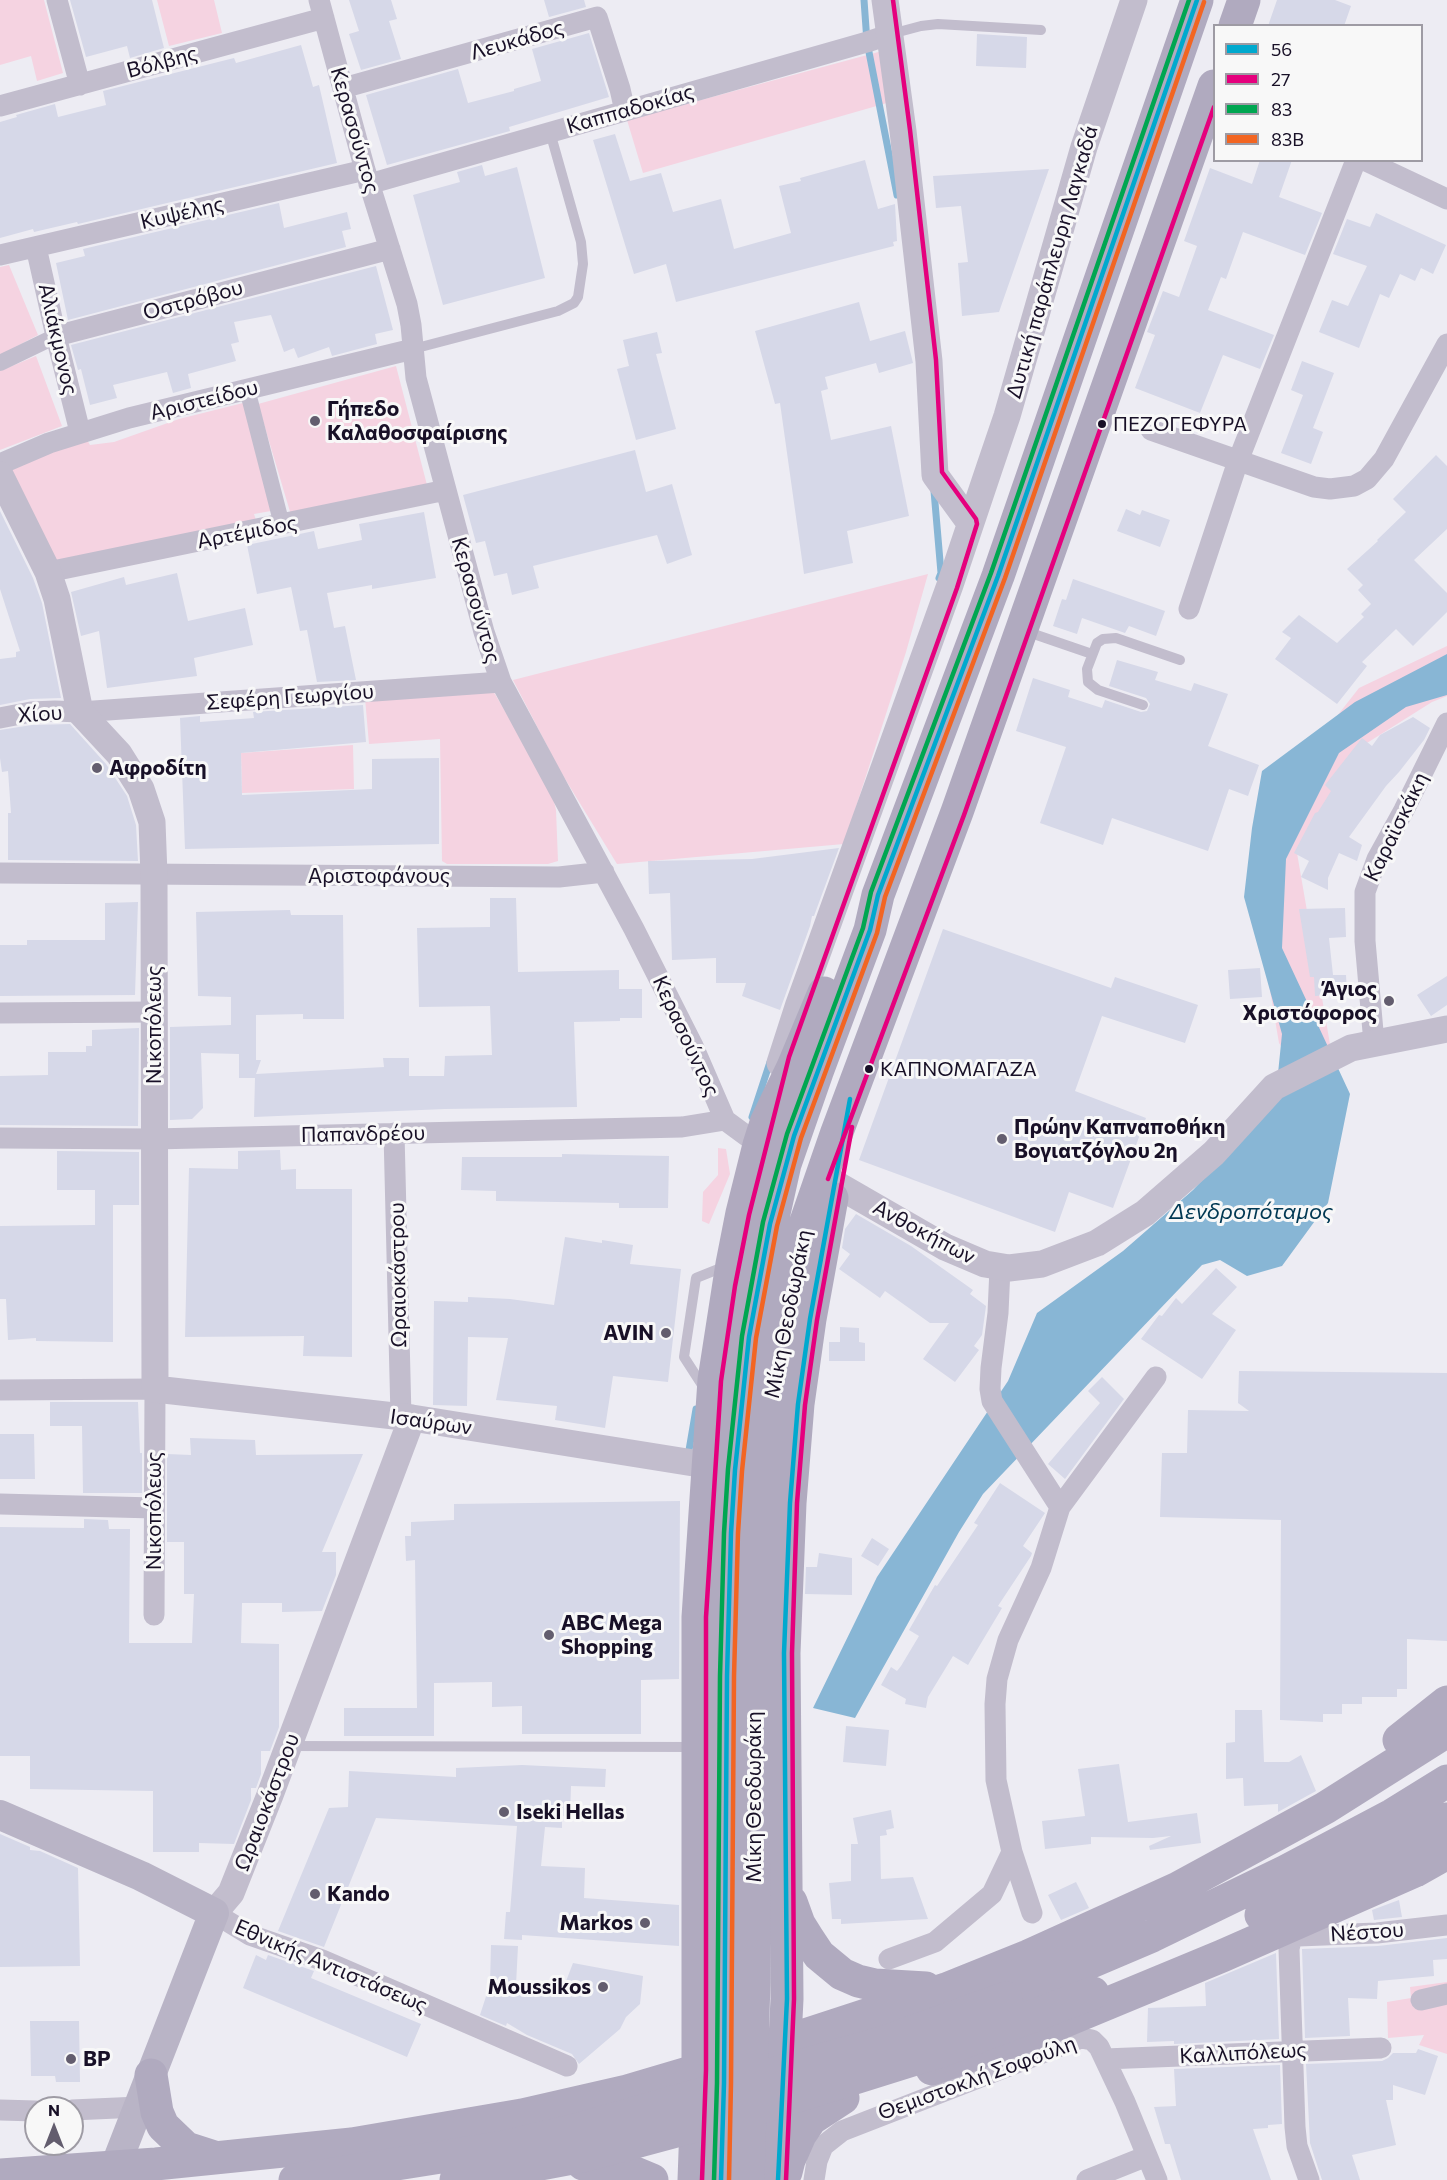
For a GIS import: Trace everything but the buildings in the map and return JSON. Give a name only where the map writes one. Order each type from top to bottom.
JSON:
[{"type":"highway","name":"Μίκη Θεοδωράκη","points":[[721,2180],[724,2083],[728,1614],[734,1489],[743,1384],[756,1294],[785,1164],[870,930],[878,895],[998,576],[1197,0]]},
{"type":"highway","points":[[1236,24],[1244,0]]},
{"type":"highway","name":"Μίκη Θεοδωράκη","points":[[748,2180],[754,1982],[726,1741],[755,1567],[760,1488],[773,1376],[789,1288],[800,1239],[957,812],[1213,91]]},
{"type":"highway","points":[[694,2180],[698,2070],[726,1741],[698,1617],[706,1465],[717,1349],[742,1213],[763,1134],[846,941],[878,895]]},
{"type":"highway","points":[[778,2180],[787,1980],[784,1653],[789,1503],[798,1404],[810,1319],[850,1099]]},
{"type":"highway","points":[[1324,1808],[1402,1738],[1447,1702]]},
{"type":"highway","points":[[0,2175],[113,2173],[214,2157],[352,2144],[489,2121],[627,2091],[698,2070],[946,1989],[1028,1956],[1178,1888],[1324,1808],[1447,1731]]},
{"type":"highway","points":[[295,2180],[492,2149],[534,2140],[681,2101],[884,2042],[1006,1998],[1152,1936],[1286,1872],[1392,1815],[1447,1781]]},
{"type":"highway","points":[[456,2180],[595,2153],[743,2112],[941,2051],[1094,1993],[1286,1904],[1447,1818]]},
{"type":"highway","points":[[507,2180],[695,2138],[843,2098],[986,2052],[1233,1951],[1415,1871],[1447,1853]]},
{"type":"highway","points":[[786,1857],[789,1893],[795,1915],[809,1940],[825,1960],[850,1978],[875,1985],[946,1989]]},
{"type":"highway","points":[[151,2075],[157,2112],[163,2126],[186,2148],[214,2157]]},
{"type":"highway","points":[[785,2180],[789,2160],[800,2135],[812,2119],[843,2098]]},
{"type":"highway","points":[[583,2164],[628,2170],[652,2180]]},
{"type":"main road","name":"Εθνικής Αντιστάσεως","points":[[0,1815],[141,1876],[214,1914]]},
{"type":"main road","name":"Ωραιοκάστρου","points":[[113,2173],[214,1914]]},
{"type":"street","points":[[57,0],[80,85]]},
{"type":"street","points":[[885,0],[891,34],[929,361],[935,475],[970,523]]},
{"type":"street","name":"Δυτική παράπλευρη Λαγκαδά","points":[[763,1134],[782,1055],[947,595],[1007,416],[1084,147],[1134,0]]},
{"type":"street","name":"Βόλβης","points":[[0,106],[80,85],[322,9]]},
{"type":"street","name":"Κερασούντος","points":[[322,9],[367,177],[410,316],[416,378],[484,632],[501,682],[604,872],[681,1021],[725,1120],[763,1134]]},
{"type":"street","name":"Λευκάδος","points":[[343,88],[597,17],[625,111]]},
{"type":"street","name":"Καππαδοκίας","points":[[367,177],[550,132],[891,34]]},
{"type":"street","points":[[1189,609],[1238,461],[1355,162]]},
{"type":"street","points":[[1368,162],[1447,199]]},
{"type":"street","name":"Κυψέλης","points":[[0,255],[367,177]]},
{"type":"street","name":"Αλιάκμονος","points":[[36,247],[80,432]]},
{"type":"street","name":"Οστρόβου","points":[[0,363],[56,336],[390,249]]},
{"type":"street","name":"Αριστείδου","points":[[0,464],[80,432],[129,418],[412,349]]},
{"type":"street","points":[[1151,430],[1314,487],[1330,489],[1354,486],[1367,479],[1384,459],[1446,351]]},
{"type":"street","points":[[247,389],[282,525]]},
{"type":"street","points":[[3,489],[48,572],[57,599],[80,712]]},
{"type":"street","name":"Αρτέμιδος","points":[[48,572],[446,490]]},
{"type":"street","name":"Σεφέρη Γεωργίου","points":[[80,712],[501,682]]},
{"type":"street","name":"Χίου","points":[[0,718],[31,712],[80,712]]},
{"type":"street","name":"Νικοπόλεως","points":[[80,712],[119,754],[144,796],[152,822],[154,875],[154,1615]]},
{"type":"street","name":"Καραϊσκάκη","points":[[1374,1043],[1365,941],[1365,892],[1377,860],[1447,723]]},
{"type":"street","name":"Αριστοφάνoυς","points":[[0,873],[559,877],[604,872]]},
{"type":"street","points":[[0,1013],[154,1012]]},
{"type":"street","name":"Ανθοκήπων","points":[[834,1183],[945,1247],[985,1264],[1000,1268],[1019,1268],[1060,1258],[1125,1227],[1162,1199],[1196,1170],[1245,1121],[1274,1087],[1338,1054],[1374,1043],[1447,1029]]},
{"type":"street","name":"Παπανδρέου","points":[[0,1138],[153,1139],[682,1127],[725,1120]]},
{"type":"street","name":"Ωραιοκάστρου","points":[[214,1914],[231,1893],[289,1746],[407,1418],[394,1133]]},
{"type":"street","points":[[1000,1268],[998,1313],[991,1368],[992,1401],[1060,1507]]},
{"type":"street","points":[[1032,1913],[1012,1852],[996,1780],[997,1679],[1008,1640],[1041,1568],[1060,1507],[1156,1377]]},
{"type":"street","points":[[0,1390],[154,1389]]},
{"type":"street","name":"Ισαύρων","points":[[154,1389],[407,1418],[706,1465]]},
{"type":"street","points":[[0,1504],[154,1508]]},
{"type":"street","points":[[889,1959],[935,1942],[992,1894],[1012,1852]]},
{"type":"street","name":"Εθνικής Αντιστάσεως","points":[[214,1914],[250,1935],[322,1960],[567,2066]]},
{"type":"street","name":"Νέστου","points":[[1292,2050],[1290,1943],[1293,1938],[1377,1933],[1447,1925]]},
{"type":"street","points":[[1421,2000],[1447,1994]]},
{"type":"street","name":"Θεμιστοκλή Σοφούλη","points":[[814,2180],[817,2161],[824,2146],[833,2136],[854,2125],[1077,2039],[1087,2038],[1096,2042],[1105,2059],[1157,2180]]},
{"type":"street","name":"Καλλιπόλεως","points":[[1105,2059],[1381,2048]]},
{"type":"street","points":[[1292,2050],[1296,2138],[1309,2180]]},
{"type":"street","points":[[84,2109],[139,2106]]},
{"type":"street","points":[[0,2110],[24,2111]]},
{"type":"street","points":[[1087,2180],[1147,2156]]},
{"type":"lane","points":[[891,34],[938,24],[1041,30]]},
{"type":"lane","points":[[412,349],[558,311],[574,303],[578,297],[583,264],[581,242],[550,132]]},
{"type":"lane","points":[[1022,630],[1092,654]]},
{"type":"lane","points":[[1143,705],[1092,687],[1086,675],[1097,643],[1109,637],[1180,660]]},
{"type":"lane","points":[[289,1746],[726,1741]]},
{"type":"shaded area","points":[[0,0],[44,0],[63,73],[37,81],[31,56],[0,65]]},
{"type":"shaded area","points":[[157,0],[214,0],[222,33],[169,46]]},
{"type":"shaded area","points":[[882,51],[887,103],[643,173],[627,120]]},
{"type":"shaded area","points":[[9,265],[38,335],[0,355],[0,267]]},
{"type":"shaded area","points":[[36,356],[62,426],[0,450],[0,371]]},
{"type":"shaded area","points":[[396,366],[427,485],[291,515],[258,404]]},
{"type":"shaded area","points":[[243,403],[271,511],[254,514],[256,520],[54,562],[8,471],[86,438],[90,445],[114,442],[179,419]]},
{"type":"shaded area","points":[[928,574],[906,652],[844,844],[617,864],[559,769],[513,680]]},
{"type":"shaded area","points":[[1447,646],[1447,696],[1432,702],[1359,748],[1297,853],[1331,1050],[1291,1061],[1279,1043],[1250,873],[1282,786],[1359,688]]},
{"type":"shaded area","points":[[492,689],[553,797],[556,810],[558,861],[548,864],[447,864],[442,861],[440,739],[369,744],[365,698]]},
{"type":"shaded area","points":[[353,745],[354,789],[242,793],[241,753]]},
{"type":"shaded area","points":[[718,1148],[726,1149],[730,1174],[709,1224],[702,1221],[703,1192],[718,1175]]},
{"type":"shaded area","points":[[1447,1982],[1447,2054],[1419,2045],[1424,2035],[1388,2038],[1387,2002],[1411,1998],[1410,1987]]},
{"type":"water","name":"Δενδροπόταμος","points":[[1447,654],[1447,695],[1406,707],[1339,753],[1286,859],[1282,948],[1350,1094],[1328,1203],[1282,1266],[1247,1276],[1220,1260],[1202,1265],[983,1494],[959,1532],[855,1718],[813,1708],[877,1577],[1008,1381],[1037,1313],[1123,1251],[1193,1190],[1275,1103],[1282,1034],[1244,897],[1252,828],[1262,771],[1355,702]]},
{"type":"waterway","points":[[864,0],[867,42],[897,195]]},
{"type":"waterway","points":[[934,491],[941,573],[939,578]]},
{"type":"waterway","points":[[752,1117],[770,1062]]},
{"type":"waterway","points":[[688,1456],[696,1409]]},
{"type":"transit line","name":"27","points":[[702,2180],[706,2070],[706,1617],[721,1381],[735,1286],[749,1215],[789,1057],[957,588],[977,524],[976,519],[942,472],[936,360],[893,0]]},
{"type":"transit line","name":"83","points":[[714,2180],[724,1533],[728,1469],[742,1336],[763,1222],[787,1134],[863,928],[871,892],[991,573],[1189,0]]},
{"type":"transit line","name":"56","points":[[721,2180],[731,1533],[749,1337],[770,1224],[794,1136],[870,930],[878,895],[998,576],[1197,0]]},
{"type":"transit line","name":"83B","points":[[729,2180],[734,1676],[738,1533],[756,1338],[777,1226],[801,1138],[877,933],[885,897],[1005,578],[1204,2]]},
{"type":"transit line","name":"27","points":[[828,1179],[964,815],[1213,110]]},
{"type":"transit line","name":"56","points":[[778,2180],[787,1999],[784,1653],[790,1503],[798,1404],[810,1319],[850,1099]]},
{"type":"transit line","name":"27","points":[[786,2180],[794,1999],[792,1653],[797,1503],[805,1405],[817,1320],[852,1127]]},
{"type":"place","name":"Γήπεδο Καλαθοσφαίρισης","points":[[315,421]]},
{"type":"place","name":"ΠΕΖΟΓΕΦΥΡΑ","points":[[1102,424]]},
{"type":"place","name":"Αφροδίτη","points":[[97,768]]},
{"type":"place","name":"Άγιος Χριστόφορος","points":[[1389,1001]]},
{"type":"place","name":"ΚΑΠΝΟΜΑΓΑΖΑ","points":[[869,1069]]},
{"type":"place","name":"Πρώην Καπναποθήκη Βογιατζόγλου 2η","points":[[1002,1139]]},
{"type":"place","name":"AVIN","points":[[666,1333]]},
{"type":"place","name":"ABC Mega Shopping","points":[[549,1635]]},
{"type":"place","name":"Iseki Hellas","points":[[504,1812]]},
{"type":"place","name":"Kando","points":[[315,1894]]},
{"type":"place","name":"Markos","points":[[645,1923]]},
{"type":"place","name":"Moussikos","points":[[603,1987]]},
{"type":"place","name":"BP","points":[[71,2059]]}]
